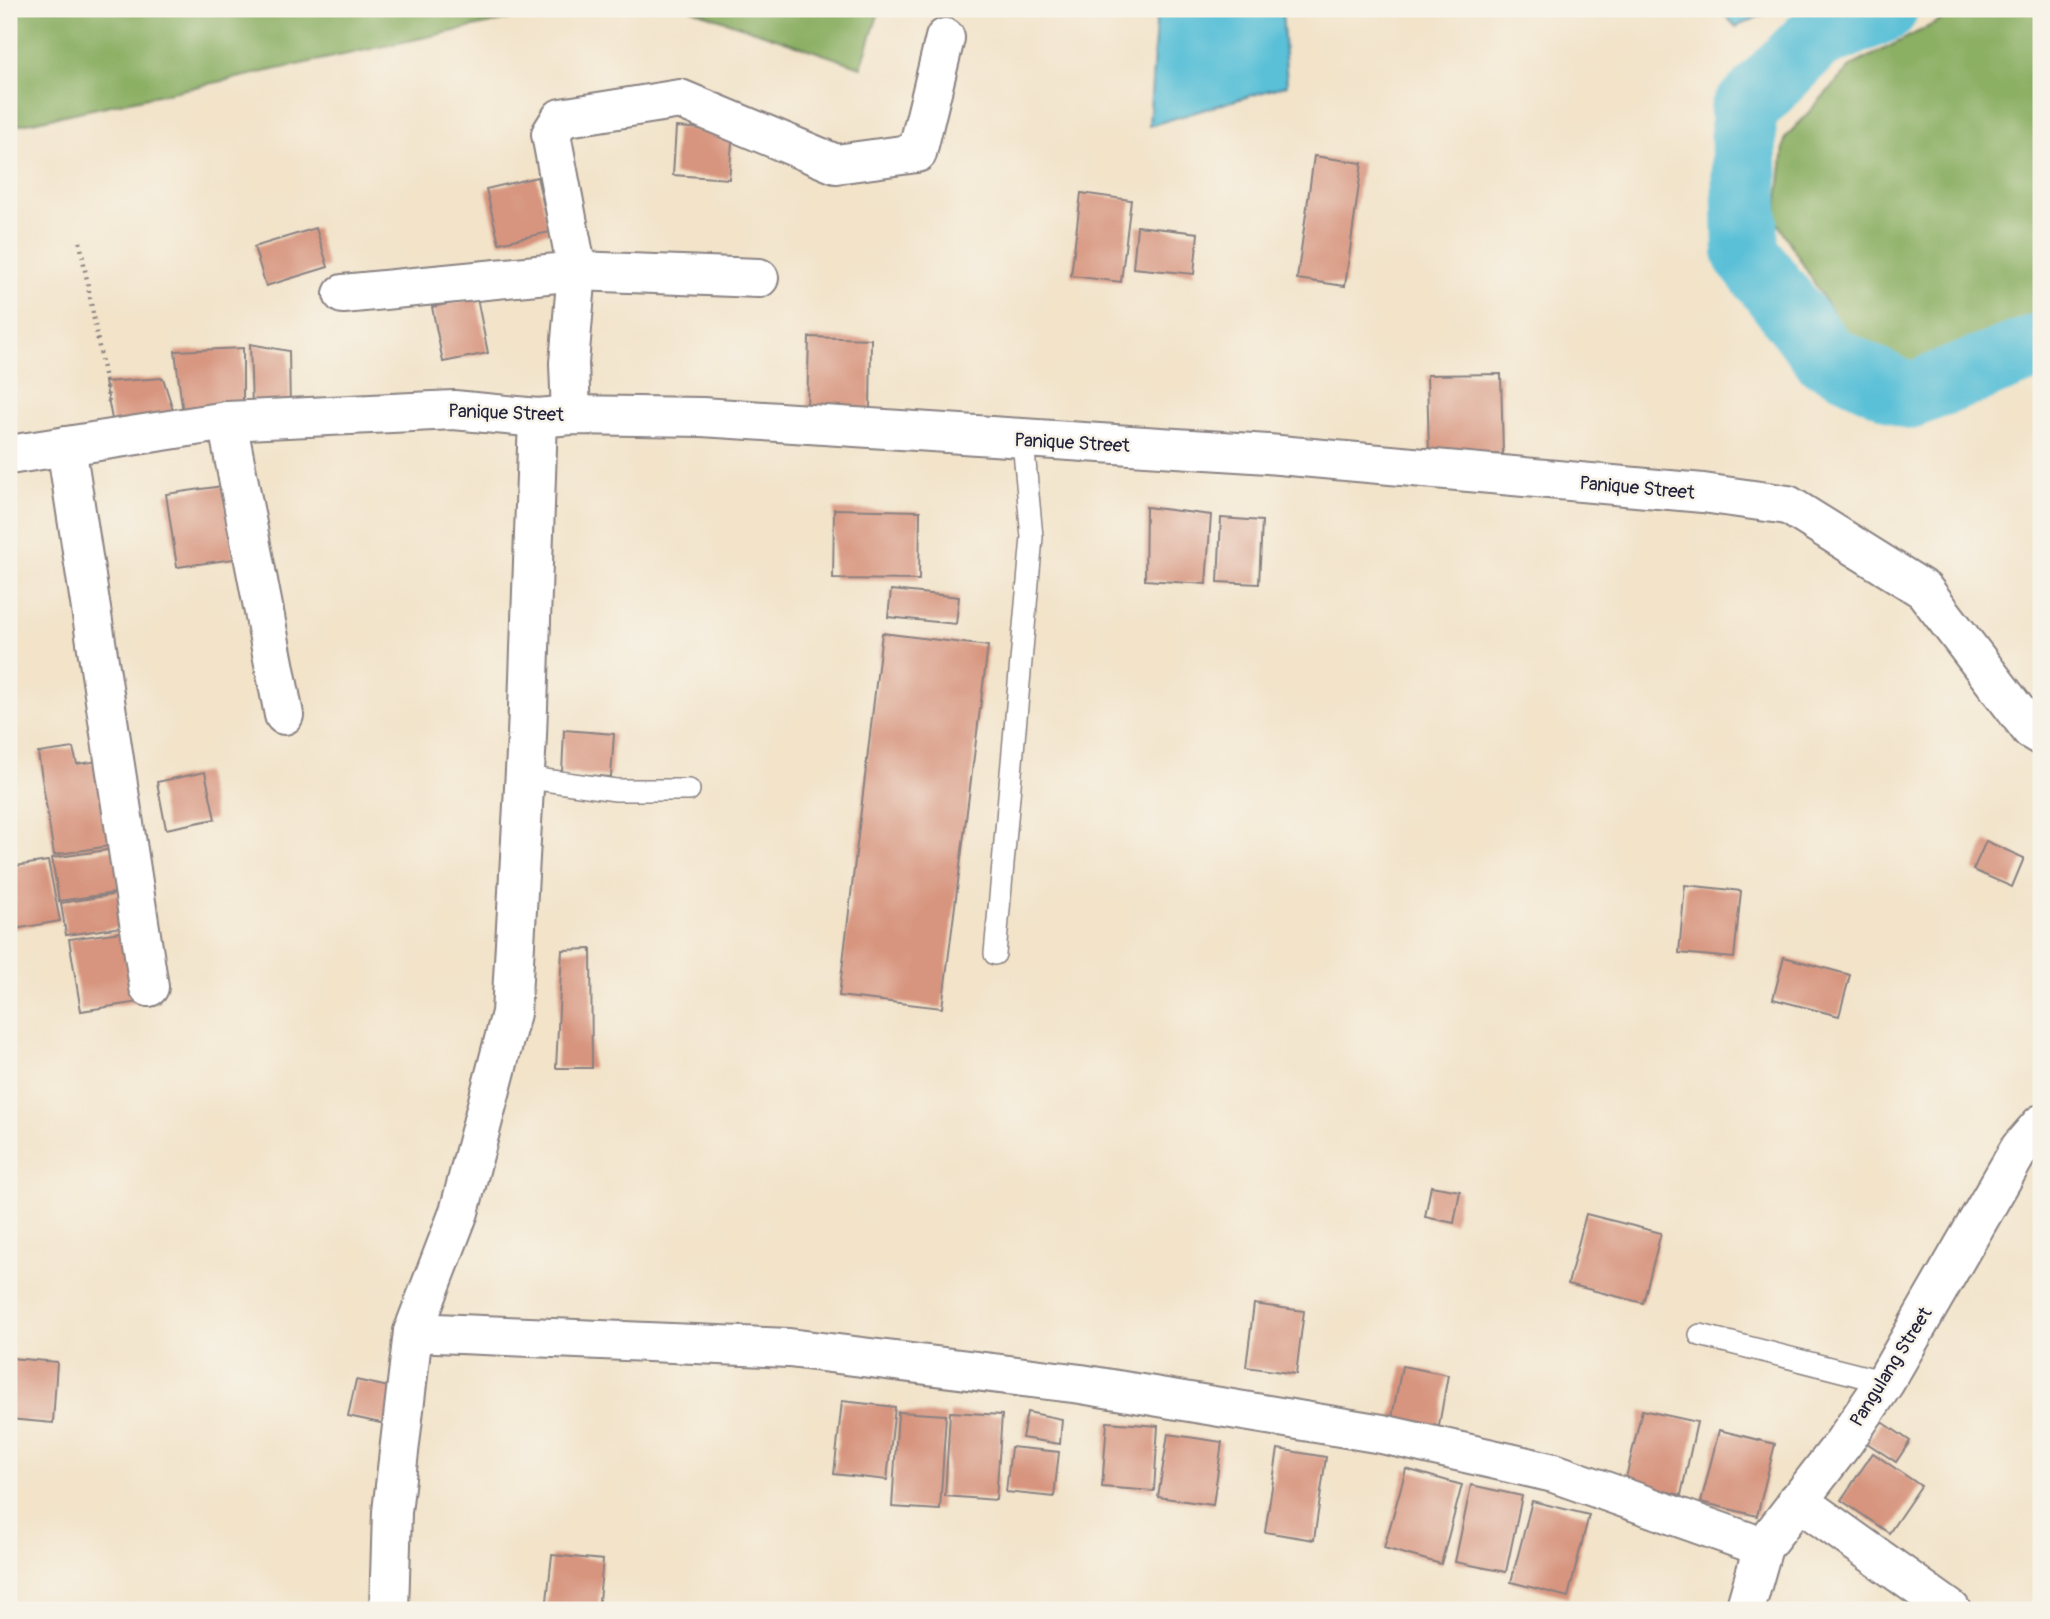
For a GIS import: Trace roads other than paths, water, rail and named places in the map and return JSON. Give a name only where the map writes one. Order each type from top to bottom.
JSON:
[{"type":"street","points":[[389,1610],[392,1512],[413,1332],[459,1212],[511,1013],[523,778],[554,417],[569,363],[577,271],[551,134],[561,118],[680,99],[836,164],[917,153],[945,38]]},
{"type":"street","points":[[342,294],[577,271],[759,278]]},
{"type":"street","name":"Panique Street","points":[[9,456],[116,441],[227,421],[454,410],[554,417],[702,417],[1268,454],[1703,494],[1788,505],[1924,590],[2031,730],[2041,736]]},
{"type":"street","points":[[227,421],[284,715]]},
{"type":"street","points":[[66,446],[149,987]]},
{"type":"street","name":"Pangulang Street","points":[[1745,1610],[1763,1547],[1844,1441],[1885,1382],[2020,1148],[2041,1124]]},
{"type":"street","points":[[413,1332],[789,1348],[1081,1384],[1382,1434],[1555,1474],[1763,1547]]},
{"type":"street","points":[[1797,1500],[1951,1610]]},
{"type":"lane","points":[[995,954],[1032,537],[1023,440]]},
{"type":"lane","points":[[523,778],[616,790],[689,790]]},
{"type":"lane","points":[[1700,1335],[1885,1382]]},
{"type":"water","points":[[1157,9],[1282,9],[1287,85],[1149,126]]},
{"type":"water","points":[[1719,9],[1775,9],[1736,27]]},
{"type":"waterway","points":[[1885,9],[1814,39],[1743,111],[1746,254],[1825,356],[1909,396],[2041,345]]}]
